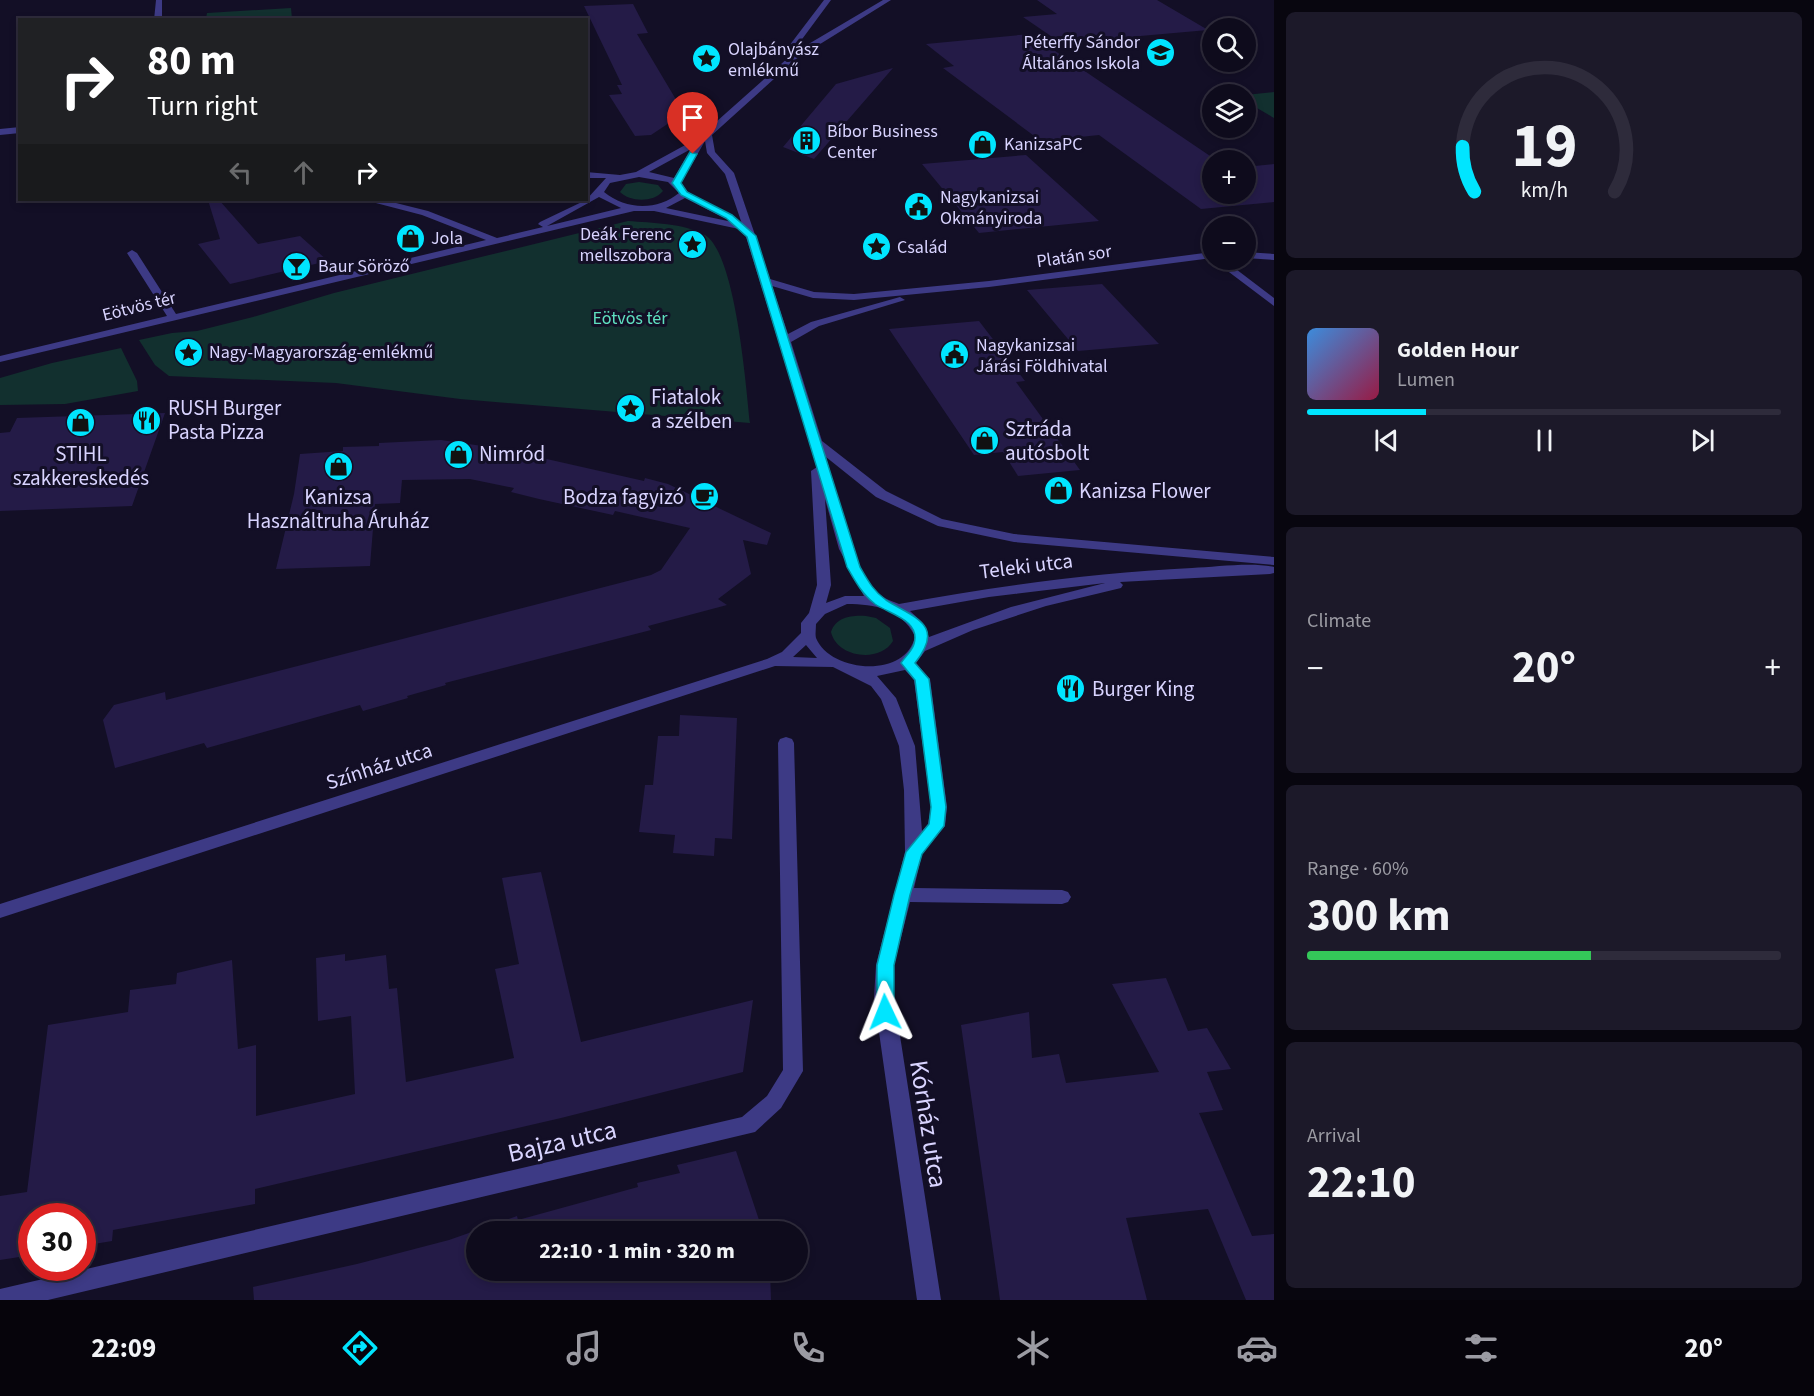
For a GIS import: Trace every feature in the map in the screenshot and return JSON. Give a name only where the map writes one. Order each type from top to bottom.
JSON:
[{"type":"street","points":[[158,18],[159,0]]},
{"type":"street","points":[[793,57],[790,51],[793,45],[828,0]]},
{"type":"street","points":[[639,174],[704,138],[793,57],[888,0]]},
{"type":"street","points":[[0,132],[18,130]]},
{"type":"street","points":[[676,183],[704,138]]},
{"type":"street","points":[[704,138],[711,153],[729,173],[751,236],[854,567],[867,591],[881,603]]},
{"type":"street","points":[[588,174],[659,176],[676,183],[684,194],[729,216],[751,236]]},
{"type":"street","name":"Eötvös tér","points":[[588,199],[607,181],[625,176]]},
{"type":"street","points":[[588,185],[599,191],[609,201],[634,208],[676,211],[740,226]]},
{"type":"street","points":[[647,208],[674,202],[684,194]]},
{"type":"street","points":[[379,201],[425,213],[497,241]]},
{"type":"street","name":"Eötvös tér","points":[[516,236],[578,207],[586,201]]},
{"type":"street","name":"Eötvös tér","points":[[0,359],[172,316],[634,208]]},
{"type":"street","points":[[132,253],[172,316]]},
{"type":"street","points":[[1256,255],[1274,256]]},
{"type":"street","name":"Platán sor","points":[[765,281],[813,294],[847,297],[941,290],[1202,256]]},
{"type":"street","points":[[1231,270],[1274,303]]},
{"type":"street","name":"Platán sor","points":[[784,341],[815,324],[941,290]]},
{"type":"street","points":[[815,442],[880,494],[938,522],[1014,538],[1274,561]]},
{"type":"street","points":[[815,442],[824,585],[816,612],[808,623],[807,635],[810,645],[831,663],[854,671],[874,672],[908,663],[921,647],[922,636],[918,626],[897,609],[881,603],[845,600],[816,612]]},
{"type":"street","name":"Teleki utca","points":[[897,609],[1031,585],[1274,569]]},
{"type":"street","name":"Teleki utca","points":[[921,647],[957,629],[1041,601],[1160,576]]},
{"type":"street","name":"Színház utca","points":[[0,911],[771,662],[786,656],[807,635]]},
{"type":"street","name":"Színház utca","points":[[771,662],[831,663]]},
{"type":"street","name":"Kórház utca","points":[[908,663],[922,679],[939,807],[936,826],[914,852]]},
{"type":"street","name":"Kórház utca","points":[[854,671],[876,682],[888,698],[901,728],[909,765],[914,852],[885,965],[884,997],[929,1300]]},
{"type":"street","name":"Bajza utca","points":[[0,1300],[748,1125],[774,1102],[793,1071],[786,742]]},
{"type":"street","points":[[902,895],[1062,897]]},
{"type":"green space","points":[[291,8],[292,18],[206,18],[207,13]]},
{"type":"green space","points":[[1274,92],[1274,118],[1256,107],[1256,94]]},
{"type":"green space","points":[[639,182],[658,185],[663,191],[653,198],[642,200],[630,198],[620,192],[626,184]]},
{"type":"green space","name":"Eötvös tér","points":[[628,221],[687,228],[705,235],[716,247],[725,267],[738,323],[750,423],[460,399],[336,383],[169,376],[155,365],[139,340],[172,333],[197,331],[334,293]]},
{"type":"green space","points":[[121,348],[137,381],[138,391],[65,404],[0,405],[0,378],[52,363]]},
{"type":"green space","points":[[866,616],[876,618],[890,628],[893,641],[887,648],[879,653],[859,654],[850,652],[835,641],[831,632],[836,623],[845,618]]},
{"type":"building","points":[[1037,0],[1157,0],[1202,26],[1202,31],[1061,43],[1023,17],[1057,14]]},
{"type":"building","points":[[633,4],[648,33],[637,34],[684,113],[651,135],[635,136],[609,95],[622,94],[617,85],[622,85],[584,6]]},
{"type":"building","points":[[1030,34],[1202,151],[1202,204],[1253,204],[1201,209],[1099,135],[1041,141],[943,68],[954,66],[926,44]]},
{"type":"building","points":[[893,68],[814,159],[783,147],[836,84]]},
{"type":"building","points":[[1026,155],[1099,221],[979,233],[922,164]]},
{"type":"building","points":[[1274,164],[1274,202],[1256,204],[1256,166]]},
{"type":"building","points":[[208,201],[220,201],[258,244],[300,236],[328,261],[230,284],[198,244],[220,239]]},
{"type":"building","points":[[1102,284],[1159,344],[1078,351],[1027,290]]},
{"type":"building","points":[[979,321],[1025,381],[1016,382],[1080,470],[1018,476],[1003,452],[974,455],[889,329]]},
{"type":"building","points":[[165,413],[132,506],[0,511],[0,433],[10,432],[17,418]]},
{"type":"building","points":[[441,440],[503,449],[644,481],[645,478],[668,484],[771,533],[767,545],[743,540],[751,574],[718,599],[727,605],[648,626],[651,630],[445,683],[446,685],[407,696],[408,698],[363,711],[360,705],[207,748],[204,743],[115,768],[103,720],[114,705],[165,692],[166,700],[651,575],[661,570],[690,528],[615,511],[613,515],[539,499],[511,492],[514,488],[470,479],[402,480],[400,503],[375,504],[370,566],[276,569],[294,494],[300,454],[343,451],[343,447],[379,446],[379,443]]},
{"type":"building","points":[[680,715],[737,718],[732,839],[715,838],[714,856],[673,853],[675,835],[639,832],[645,785],[653,785],[658,736],[679,736]]},
{"type":"building","points":[[541,872],[581,1042],[753,1000],[743,1072],[561,1118],[255,1189],[255,1204],[113,1230],[112,1241],[96,1244],[96,1203],[18,1203],[18,1257],[0,1260],[0,1196],[27,1192],[48,1025],[128,1012],[130,990],[176,984],[177,973],[232,960],[238,1049],[256,1045],[256,1116],[355,1094],[351,1016],[318,1021],[316,958],[345,954],[345,961],[386,955],[389,989],[397,988],[406,1082],[514,1058],[495,969],[519,964],[502,878]]},
{"type":"building","points":[[1166,978],[1188,1031],[1207,1028],[1231,1069],[1207,1072],[1223,1110],[1199,1113],[1252,1236],[1274,1234],[1274,1300],[1246,1300],[1208,1209],[1126,1218],[1147,1300],[1000,1300],[961,1025],[1029,1012],[1032,1058],[1059,1054],[1066,1083],[1159,1072],[1112,984]]},
{"type":"building","points":[[736,1151],[759,1221],[503,1221],[517,1216],[518,1220],[638,1187],[637,1183],[680,1173],[677,1165]]},
{"type":"building","points":[[466,1234],[466,1281],[770,1281],[771,1300],[254,1300],[253,1287],[357,1264]]},
{"type":"place","name":"Péterffy Sándor Általános Iskola","points":[[1161,52]]},
{"type":"place","name":"Olajbányász emlékmű","points":[[707,59]]},
{"type":"place","name":"Bíbor Business Center","points":[[806,141]]},
{"type":"place","name":"KanizsaPC","points":[[983,144]]},
{"type":"place","name":"Nagykanizsai Okmányiroda","points":[[919,207]]},
{"type":"place","name":"Jola","points":[[410,238]]},
{"type":"place","name":"Deák Ferenc mellszobora","points":[[693,244]]},
{"type":"place","name":"Család","points":[[876,247]]},
{"type":"place","name":"Baur Söröző","points":[[297,266]]},
{"type":"place","name":"Nagy-Magyarország-emlékmű","points":[[188,352]]},
{"type":"place","name":"Nagykanizsai Járási Földhivatal","points":[[955,355]]},
{"type":"place","name":"Fiatalok a szélben","points":[[630,409]]},
{"type":"place","name":"RUSH Burger Pasta Pizza","points":[[147,420]]},
{"type":"place","name":"STIHL szakkereskedés","points":[[81,423]]},
{"type":"place","name":"Sztráda autósbolt","points":[[984,441]]},
{"type":"place","name":"Nimród","points":[[458,454]]},
{"type":"place","name":"Kanizsa Használtruha Áruház","points":[[338,466]]},
{"type":"place","name":"Kanizsa Flower","points":[[1058,491]]},
{"type":"place","name":"Bodza fagyizó","points":[[705,497]]},
{"type":"place","name":"Burger King","points":[[1071,689]]},
{"type":"route","points":[[693,154],[676,183],[684,194],[729,216],[751,236],[808,414],[846,549],[854,567],[867,591],[881,603],[909,617],[918,626],[922,636],[921,647],[908,663],[922,679],[939,807],[936,826],[914,852],[902,895],[885,965],[885,1012]]}]
